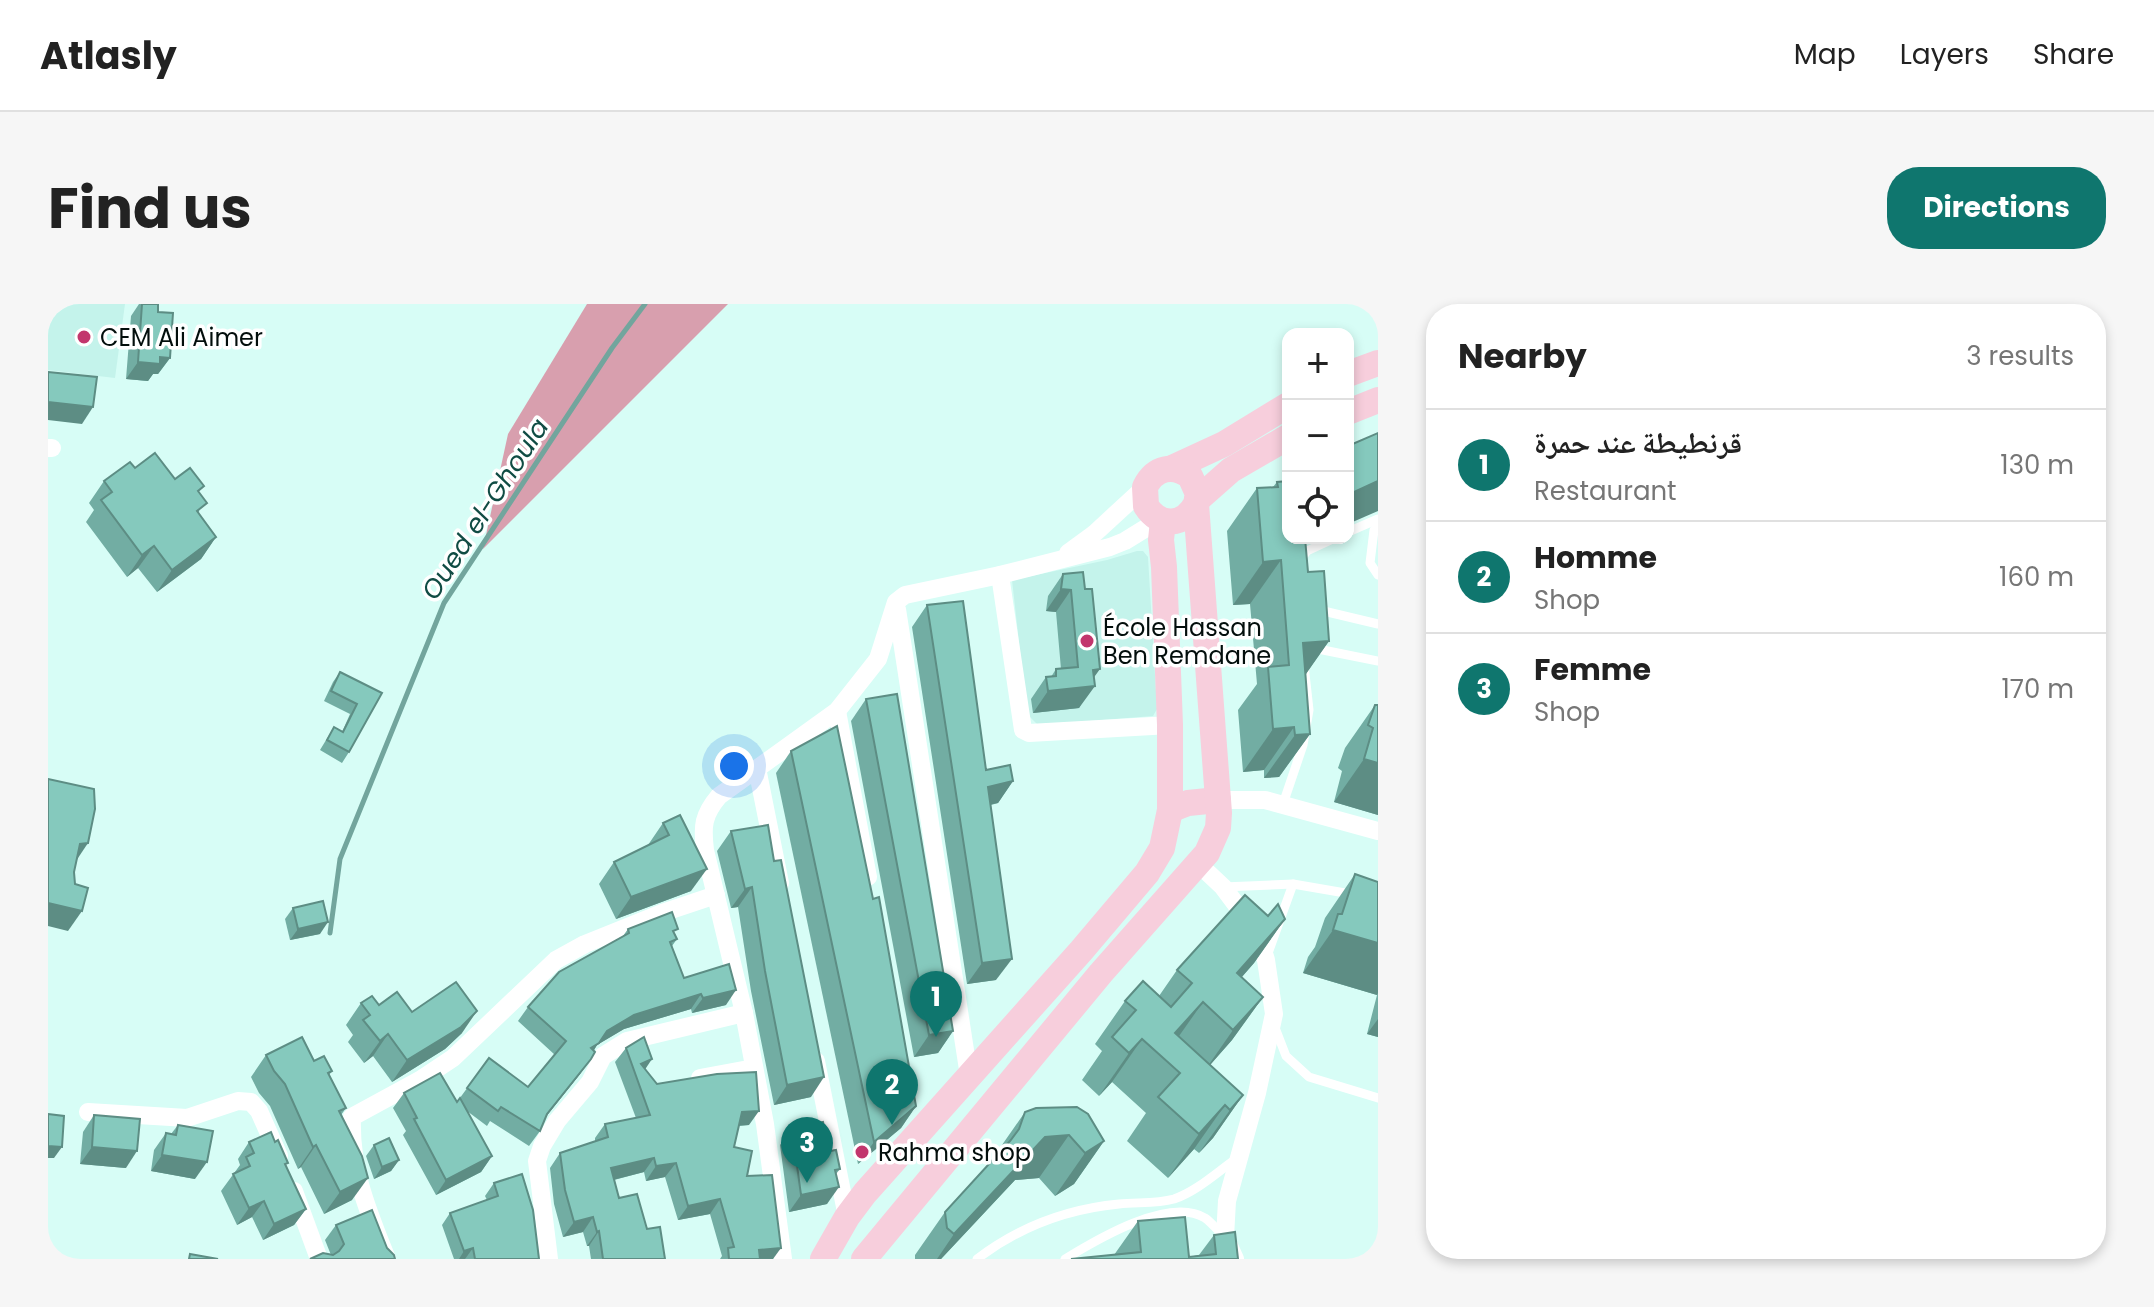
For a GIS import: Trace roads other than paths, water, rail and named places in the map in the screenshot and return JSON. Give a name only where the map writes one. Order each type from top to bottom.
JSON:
[{"type":"street","points":[[1354,372],[1378,363]]},
{"type":"street","points":[[1354,410],[1378,400]]},
{"type":"street","points":[[1056,561],[1094,534],[1145,487],[1155,473],[1224,444],[1282,409]]},
{"type":"street","points":[[783,1259],[765,1124],[702,824],[707,811],[719,796],[837,711],[878,659],[896,602],[905,595],[1056,561],[1118,544],[1161,520],[1183,519],[1231,470],[1282,440]]},
{"type":"street","points":[[864,1259],[1101,973],[1207,853],[1218,828],[1196,484],[1182,470],[1172,468]]},
{"type":"street","points":[[823,1259],[847,1217],[914,1127],[969,1076],[1081,951],[1147,873],[1162,848],[1170,810],[1164,567],[1161,520],[1146,506],[1145,487]]},
{"type":"street","points":[[1000,575],[1023,730],[1029,733],[1170,725]]},
{"type":"street","points":[[896,602],[969,1076]]},
{"type":"street","points":[[837,711],[872,899]]},
{"type":"street","points":[[757,768],[785,908]]},
{"type":"street","points":[[1170,810],[1188,803],[1265,800],[1378,831]]},
{"type":"street","points":[[1162,848],[1206,871],[1223,887],[1258,934],[1266,960],[1273,1022],[1227,1201],[1225,1237],[1235,1259]]},
{"type":"street","points":[[387,1259],[357,1176],[351,1147],[352,1117],[453,1058],[556,960],[636,923],[716,895]]},
{"type":"street","points":[[549,1259],[537,1161],[557,1121],[590,1082],[603,1056],[627,1041],[744,1013]]},
{"type":"street","points":[[813,1047],[847,1217]]},
{"type":"street","points":[[683,1081],[754,1068]]},
{"type":"street","points":[[88,1112],[187,1118],[238,1101],[251,1102],[259,1111],[304,1213],[319,1259]]},
{"type":"lane","points":[[1354,529],[1378,519]]},
{"type":"lane","points":[[1378,528],[1374,530],[1370,563],[1378,575]]},
{"type":"lane","points":[[1300,575],[1303,555],[1324,544]]},
{"type":"lane","points":[[1300,606],[1378,624]]},
{"type":"lane","points":[[1283,804],[1303,745],[1309,710],[1302,646],[1378,661]]},
{"type":"lane","points":[[1266,960],[1293,884]]},
{"type":"lane","points":[[1223,887],[1293,884],[1361,896]]},
{"type":"lane","points":[[1273,1022],[1286,1056],[1309,1077],[1378,1098]]},
{"type":"lane","points":[[977,1259],[997,1243],[1036,1223],[1091,1209],[1169,1200],[1187,1194],[1236,1159]]},
{"type":"lane","points":[[1065,1259],[1109,1233],[1147,1217],[1181,1212],[1203,1217],[1225,1237]]},
{"type":"waterway","name":"Oued el-Ghoula","points":[[330,933],[340,859],[444,603],[612,348],[645,304]]},
{"type":"place","name":"CEM Ali Aimer","points":[[84,337]]},
{"type":"place","name":"École Hassan Ben Remdane","points":[[1087,641]]},
{"type":"place","name":"قرنطيطة عند حمرة","points":[[936,1037]]},
{"type":"place","name":"Homme","points":[[892,1125]]},
{"type":"place","name":"Rahma shop","points":[[862,1152]]},
{"type":"place","name":"Femme","points":[[807,1183]]}]
